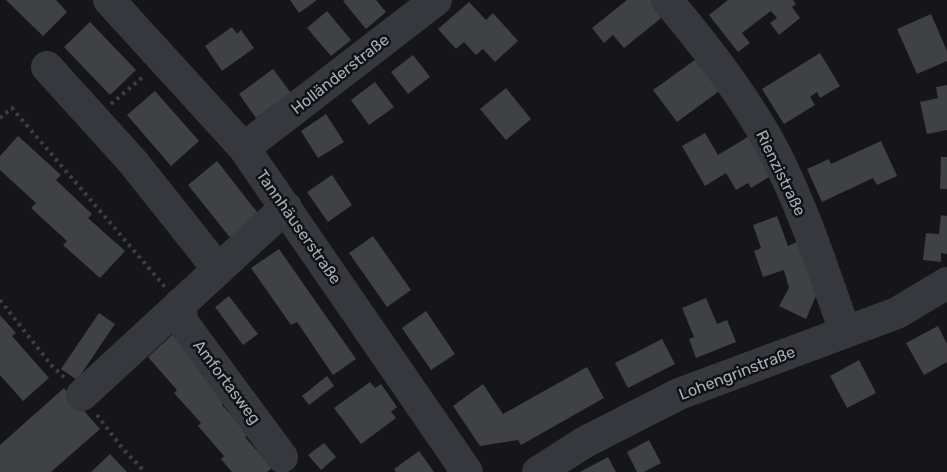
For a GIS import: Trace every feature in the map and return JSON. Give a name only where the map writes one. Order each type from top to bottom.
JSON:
[{"type":"street","name":"Tannhäuserstraße","points":[[109,0],[244,148],[467,472]]},
{"type":"street","name":"Holländerstraße","points":[[244,148],[436,0]]},
{"type":"street","name":"Rienzistraße","points":[[667,0],[740,95],[775,153],[809,230],[845,332]]},
{"type":"street","points":[[47,67],[133,162],[218,269]]},
{"type":"street","points":[[82,395],[286,207]]},
{"type":"street","name":"Lohengrinstraße","points":[[538,472],[585,442],[679,394],[897,313],[945,288]]},
{"type":"street","name":"Amfortasweg","points":[[180,304],[183,323],[282,457]]},
{"type":"path","points":[[118,98],[163,60]]},
{"type":"path","points":[[0,118],[12,108],[180,304]]},
{"type":"building","points":[[6,0],[56,0],[67,12],[43,36]]},
{"type":"building","points":[[290,0],[317,0],[299,13]]},
{"type":"building","points":[[376,0],[386,12],[366,29],[343,1]]},
{"type":"building","points":[[627,0],[653,0],[665,15],[624,48],[613,35],[604,43],[592,28]]},
{"type":"building","points":[[728,0],[793,0],[796,4],[792,7],[800,18],[779,35],[770,23],[777,18],[771,11],[742,33],[750,43],[738,52],[709,15]]},
{"type":"building","points":[[469,2],[486,20],[493,13],[518,41],[495,62],[483,49],[476,55],[464,42],[456,49],[438,29]]},
{"type":"building","points":[[327,11],[351,40],[331,56],[307,28]]},
{"type":"building","points":[[931,14],[947,51],[947,61],[917,74],[897,29]]},
{"type":"building","points":[[90,22],[136,70],[110,95],[64,47]]},
{"type":"building","points":[[232,27],[237,34],[241,30],[254,48],[222,71],[205,46]]},
{"type":"building","points":[[820,53],[840,86],[820,98],[817,92],[810,97],[815,105],[784,124],[762,89]]},
{"type":"building","points":[[413,55],[430,77],[408,94],[391,72]]},
{"type":"building","points":[[699,57],[722,89],[677,122],[653,90]]},
{"type":"building","points":[[273,69],[291,93],[256,118],[239,94]]},
{"type":"building","points":[[375,82],[394,107],[369,125],[351,100]]},
{"type":"building","points":[[947,85],[947,130],[927,134],[920,102],[938,98],[936,87]]},
{"type":"building","points":[[506,88],[531,119],[506,140],[480,109]]},
{"type":"building","points":[[155,91],[199,141],[171,166],[127,115]]},
{"type":"building","points":[[326,114],[344,142],[318,158],[301,131]]},
{"type":"building","points":[[705,133],[718,155],[751,135],[774,174],[751,188],[748,183],[736,190],[726,173],[705,186],[682,146]]},
{"type":"building","points":[[18,136],[61,175],[56,180],[92,214],[88,218],[125,251],[100,278],[63,245],[67,241],[31,208],[36,203],[0,170],[0,156]]},
{"type":"building","points":[[881,141],[897,176],[877,185],[873,178],[822,202],[807,169],[829,159],[831,164]]},
{"type":"building","points":[[941,157],[947,157],[947,189],[940,189]]},
{"type":"building","points":[[217,161],[261,217],[232,240],[188,185]]},
{"type":"building","points":[[332,175],[352,205],[328,222],[307,192]]},
{"type":"building","points":[[941,215],[947,216],[947,254],[941,253],[941,262],[923,260],[926,233],[939,234]]},
{"type":"building","points":[[777,216],[788,246],[799,241],[819,289],[806,319],[779,306],[789,288],[784,270],[763,277],[754,251],[761,248],[753,225]]},
{"type":"building","points":[[373,236],[411,290],[387,307],[349,253]]},
{"type":"building","points":[[279,249],[356,359],[333,375],[297,322],[291,325],[251,268]]},
{"type":"building","points":[[229,296],[258,334],[243,345],[215,307]]},
{"type":"building","points":[[706,298],[717,324],[727,320],[736,342],[696,358],[689,339],[694,337],[682,308]]},
{"type":"building","points":[[426,311],[455,354],[431,370],[402,328]]},
{"type":"building","points":[[99,313],[115,324],[77,380],[61,369]]},
{"type":"building","points":[[0,315],[16,333],[12,336],[49,378],[23,401],[0,375]]},
{"type":"building","points":[[938,326],[947,344],[947,362],[924,375],[906,343]]},
{"type":"building","points":[[173,334],[226,401],[222,405],[248,434],[245,437],[272,468],[267,472],[232,472],[221,459],[224,456],[198,426],[201,423],[174,393],[177,390],[148,357]]},
{"type":"building","points":[[662,339],[675,364],[628,388],[615,363]]},
{"type":"building","points":[[859,360],[876,393],[847,408],[830,376]]},
{"type":"building","points":[[587,367],[604,398],[521,445],[518,440],[480,446],[453,406],[483,384],[503,414]]},
{"type":"building","points":[[327,376],[334,386],[309,405],[302,396]]},
{"type":"building","points":[[370,382],[375,388],[381,384],[397,407],[391,412],[396,418],[361,444],[334,408]]},
{"type":"building","points":[[64,388],[100,429],[51,472],[0,472],[0,445]]},
{"type":"building","points":[[649,440],[661,463],[644,472],[637,472],[627,452]]},
{"type":"building","points":[[324,443],[336,457],[321,470],[308,455]]},
{"type":"building","points":[[419,451],[434,472],[396,472],[394,469]]},
{"type":"building","points":[[110,454],[127,472],[91,472]]},
{"type":"building","points":[[608,457],[616,472],[580,472]]}]
